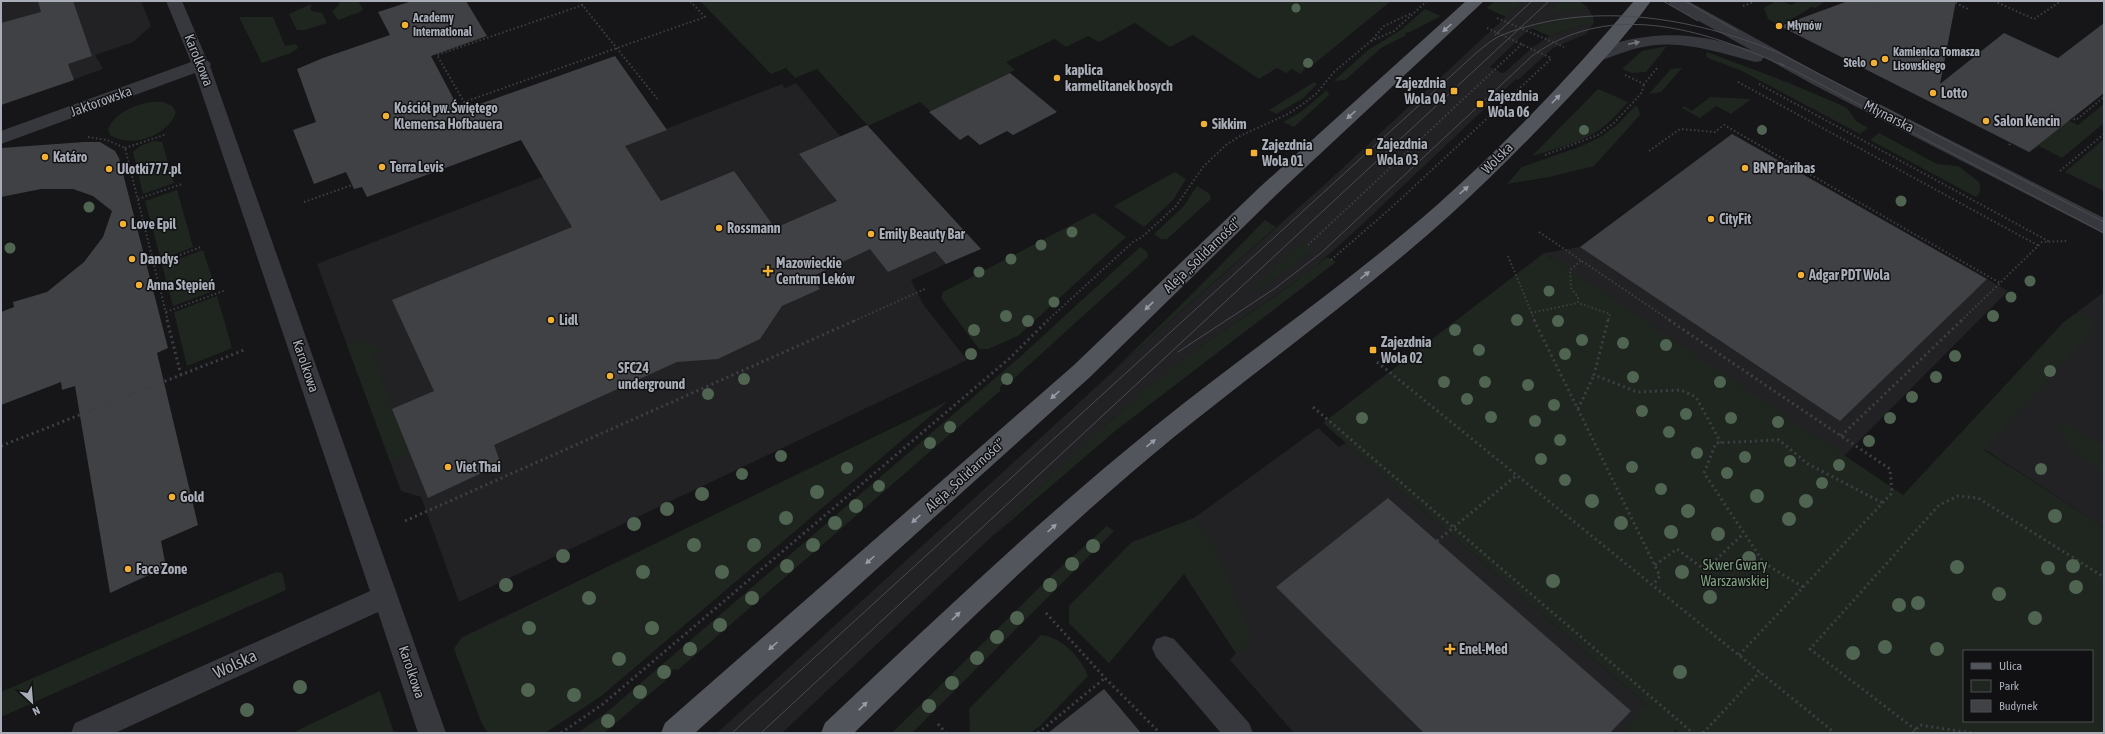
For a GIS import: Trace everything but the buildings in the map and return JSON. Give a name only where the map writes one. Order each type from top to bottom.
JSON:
[{"type":"main road","name":"Aleja „Solidarności”","points":[[675,733],[1082,371],[1248,210],[1476,1]]},
{"type":"main road","name":"Wolska","points":[[834,733],[989,584],[1100,485],[1164,432],[1418,231],[1474,182],[1597,56],[1643,1]]},
{"type":"street","name":"Karolkowa","points":[[174,1],[202,64],[432,733]]},
{"type":"street","name":"Młynarska","points":[[1676,1],[1818,80],[2104,227]]},
{"type":"street","points":[[1597,56],[1628,44],[1644,41],[1694,40],[1727,47],[1818,80]]},
{"type":"street","name":"Jaktorowska","points":[[1,138],[202,64]]},
{"type":"street","name":"Wolska","points":[[84,733],[386,596]]},
{"type":"street","points":[[1165,648],[1239,733]]},
{"type":"path","points":[[579,1],[659,101]]},
{"type":"path","points":[[582,5],[437,55],[464,102],[705,17],[690,1]]},
{"type":"path","points":[[561,733],[603,704],[1010,358],[1020,346],[1176,206],[1203,167],[1214,155],[1240,136],[1284,116],[1303,104],[1316,94],[1334,72],[1371,42],[1384,26],[1412,13],[1427,1]]},
{"type":"path","points":[[1739,7],[1756,1]]},
{"type":"path","points":[[1852,22],[1884,1]]},
{"type":"path","points":[[1952,1],[1970,10]]},
{"type":"path","points":[[1994,1],[2034,19],[2060,1]]},
{"type":"path","points":[[1371,42],[1394,31],[1405,23],[1412,13]]},
{"type":"path","points":[[1502,20],[1558,45]]},
{"type":"path","points":[[1491,30],[1544,54]]},
{"type":"path","points":[[1308,245],[1522,44]]},
{"type":"path","points":[[1331,260],[1432,171],[1552,58]]},
{"type":"path","points":[[1736,81],[2039,246]]},
{"type":"path","points":[[1756,82],[2051,242]]},
{"type":"path","points":[[1543,156],[1588,140],[1606,129],[1638,97],[1642,92],[1644,84]]},
{"type":"path","points":[[2006,147],[2051,109],[2076,120],[2104,97]]},
{"type":"path","points":[[1649,151],[1680,129],[1715,132],[1724,125],[2000,283]]},
{"type":"path","points":[[125,148],[166,134]]},
{"type":"path","points":[[2059,172],[2104,134]]},
{"type":"path","points":[[86,137],[97,137],[120,144],[125,148],[181,375]]},
{"type":"path","points":[[138,200],[182,184]]},
{"type":"path","points":[[304,202],[352,185]]},
{"type":"path","points":[[1539,232],[1890,469],[1892,493],[1739,655]]},
{"type":"path","points":[[1841,436],[2042,242],[2074,240]]},
{"type":"path","points":[[154,265],[201,247]]},
{"type":"path","points":[[1508,256],[1531,313],[1660,576],[1652,585]]},
{"type":"path","points":[[1578,303],[1578,297],[1571,288],[1570,270],[1581,261]]},
{"type":"path","points":[[405,522],[925,289]]},
{"type":"path","points":[[166,312],[226,290]]},
{"type":"path","points":[[1531,313],[1578,303],[1610,314],[1594,375],[1578,409]]},
{"type":"path","points":[[1,446],[244,350]]},
{"type":"path","points":[[1377,362],[1836,733]]},
{"type":"path","points":[[1594,375],[1637,392],[1681,390],[1696,397],[1721,443]]},
{"type":"path","points":[[1313,407],[1693,733]]},
{"type":"path","points":[[1803,587],[1764,562],[1704,473],[1716,443],[1779,440],[1808,464],[1883,503]]},
{"type":"path","points":[[1437,541],[1517,475]]},
{"type":"path","points":[[1972,733],[1920,725],[1915,732],[1810,649],[1948,497],[1966,494],[1978,498],[2104,577]]},
{"type":"path","points":[[1655,565],[1677,549],[1705,570],[1744,534]]},
{"type":"path","points":[[1046,613],[1105,678],[1160,733]]},
{"type":"path","points":[[1703,733],[1760,672]]},
{"type":"path","points":[[1038,733],[1105,678]]},
{"type":"path","points":[[938,724],[946,733]]},
{"type":"shaded area","points":[[1,1],[141,1],[151,26],[133,42],[95,55],[103,69],[1,105]]},
{"type":"shaded area","points":[[1523,1],[1560,1],[1548,12],[1588,8],[1593,17],[1551,22],[1528,30],[1490,67],[1502,73],[1504,73],[1533,47],[1550,36],[1574,27],[1594,23],[1586,34],[1553,48],[1518,80],[1516,79],[1354,232],[1308,273],[1200,347],[1112,419],[986,542],[782,733],[717,733],[1106,378],[1322,187]]},
{"type":"shaded area","points":[[796,83],[946,264],[911,280],[923,304],[967,360],[459,602],[421,497],[401,491],[317,264],[782,84],[785,88]]},
{"type":"shaded area","name":"Adgar PDT Wola","points":[[1732,134],[2008,291],[1844,456],[1544,253],[1580,247]]},
{"type":"shaded area","points":[[2104,292],[2104,527],[1961,434],[2063,323]]},
{"type":"shaded area","points":[[1318,428],[1339,447],[1346,443],[1648,706],[1621,733],[1294,733],[1230,660],[1236,653],[1197,594],[1210,542],[1194,518]]},
{"type":"green space","points":[[339,1],[358,1],[363,9],[360,12],[338,20],[332,11],[339,5]]},
{"type":"green space","points":[[700,1],[1391,1],[1309,68],[1307,66],[1300,74],[1292,69],[1286,73],[1277,68],[1259,79],[1193,35],[1170,47],[1135,23],[1099,42],[1088,36],[1066,47],[1055,39],[1006,62],[1015,70],[931,112],[920,102],[868,126],[817,69],[795,78],[786,68],[771,74]]},
{"type":"green space","points":[[1495,1],[1523,1],[1506,17],[1487,8]]},
{"type":"green space","points":[[1560,1],[1580,1],[1588,8],[1547,13]]},
{"type":"green space","points":[[1776,1],[1782,1],[1791,5],[1799,1],[1826,1],[1815,8],[1812,7],[1780,26],[1768,19],[1764,8]]},
{"type":"green space","points":[[312,5],[310,9],[312,11],[322,13],[327,23],[305,30],[297,30],[289,14]]},
{"type":"green space","points":[[1425,9],[1441,16],[1410,32],[1405,33],[1406,35],[1381,48],[1345,80],[1334,81],[1368,50],[1401,30]]},
{"type":"green space","points":[[239,17],[273,17],[285,46],[296,44],[298,48],[291,53],[262,63]]},
{"type":"green space","points":[[1582,17],[1593,17],[1594,23],[1574,27],[1550,36],[1531,28],[1551,22]]},
{"type":"green space","points":[[1667,46],[1646,72],[1632,73],[1622,69],[1642,51]]},
{"type":"green space","points":[[1707,52],[1789,83],[1847,108],[1856,121],[1868,128],[1860,134],[1742,71],[1708,58],[1706,55]]},
{"type":"green space","points":[[1682,68],[1661,92],[1649,94],[1671,69]]},
{"type":"green space","points":[[1314,82],[1317,84],[1302,99],[1276,114],[1269,110]]},
{"type":"green space","points":[[1598,89],[1628,102],[1607,124],[1586,138],[1532,156]]},
{"type":"green space","points":[[1327,90],[1329,95],[1294,127],[1283,122],[1301,112]]},
{"type":"green space","points":[[1710,97],[1751,99],[1731,114],[1716,106],[1700,118],[1682,108],[1684,106],[1692,111]]},
{"type":"green space","points":[[150,102],[163,102],[172,106],[176,112],[172,120],[165,128],[148,138],[138,140],[128,141],[110,135],[108,129],[111,123],[120,114],[131,108]]},
{"type":"green space","points":[[2104,104],[2104,123],[2062,158],[2039,146],[2030,152],[2017,146],[2057,114],[2078,125]]},
{"type":"green space","points":[[1635,106],[1638,107],[1640,115],[1594,166],[1549,177],[1507,184],[1522,167],[1582,146],[1602,136],[1618,124]]},
{"type":"green space","points":[[1879,133],[1937,164],[1958,166],[1979,182],[1980,192],[1976,197],[1870,140]]},
{"type":"green space","points":[[2104,139],[2104,191],[2065,172]]},
{"type":"green space","points":[[153,141],[162,142],[174,183],[143,194],[133,152],[140,146]]},
{"type":"green space","points":[[1175,172],[1186,179],[1173,200],[1144,227],[1114,206]]},
{"type":"green space","points":[[1197,186],[1210,194],[1211,199],[1167,239],[1161,239],[1154,234],[1183,207]]},
{"type":"green space","points":[[177,190],[193,247],[161,260],[145,201]]},
{"type":"green space","points":[[1094,213],[1126,237],[1018,336],[988,349],[979,349],[941,298],[943,292]]},
{"type":"green space","points":[[1265,220],[1276,227],[1106,378],[1192,294]]},
{"type":"green space","points":[[1303,242],[1314,249],[1256,292],[1251,291]]},
{"type":"green space","points":[[1140,247],[1147,252],[1148,257],[1009,383],[1005,383],[1000,387],[1000,391],[678,670],[674,669],[666,676],[665,681],[604,733],[578,733],[607,712],[1021,356]]},
{"type":"green space","points":[[203,250],[216,290],[173,306],[162,265]]},
{"type":"green space","name":"Skwer Gwary Warszawskiej","points":[[1544,253],[1559,263],[1563,261],[1564,266],[1903,495],[2063,323],[2073,315],[2085,317],[2093,323],[2094,329],[1984,450],[2104,527],[2104,733],[1679,733],[1674,729],[1675,733],[1621,733],[1647,705],[1323,423]]},
{"type":"green space","points":[[1327,257],[1336,262],[1115,431],[986,542],[1098,432],[1145,390],[1188,355],[1288,287]]},
{"type":"green space","points":[[217,296],[232,348],[187,366],[174,312]]},
{"type":"green space","points":[[359,342],[369,342],[384,351],[373,356],[409,452],[390,461],[347,345]]},
{"type":"green space","points":[[948,401],[600,697],[545,733],[488,733],[482,724],[454,649],[461,638]]},
{"type":"green space","points":[[2065,422],[2104,446],[2104,473],[2084,460],[2067,443],[2060,428]]},
{"type":"green space","points":[[1194,518],[1216,550],[1252,640],[1236,653],[1184,574],[1109,663],[1069,623],[1069,606],[1132,542]]},
{"type":"green space","points":[[1107,526],[1114,531],[912,733],[892,733],[1053,574]]},
{"type":"green space","points":[[276,572],[282,573],[286,590],[1,717],[1,692]]},
{"type":"green space","points":[[1041,635],[1056,640],[1069,649],[1081,662],[1088,676],[1040,726],[1030,733],[970,733],[969,709]]},
{"type":"green space","points":[[380,691],[394,733],[292,733]]},
{"type":"tram line","points":[[1495,35],[1532,1]]},
{"type":"tram line","points":[[1518,30],[1549,1]]},
{"type":"tram line","points":[[1663,1],[1698,21]]},
{"type":"tram line","points":[[1685,1],[1737,31]]},
{"type":"tram line","points":[[1518,30],[1536,24],[1570,18],[1605,16],[1641,17],[1676,22],[1711,30],[1744,40],[1777,52],[2104,222]]},
{"type":"tram line","points":[[1178,352],[1274,289],[1321,253],[1532,56],[1557,41],[1589,29],[1617,25],[1646,25],[1674,28],[1731,44],[1784,66]]},
{"type":"tram line","points":[[732,733],[1475,54],[1498,37],[1518,30]]},
{"type":"tram line","points":[[761,733],[1518,30]]},
{"type":"tram line","points":[[1780,63],[2104,233]]},
{"type":"place","name":"Academy International","points":[[405,25]]},
{"type":"place","name":"Młynów","points":[[1779,26]]},
{"type":"place","name":"Kamienica Tomasza Lisowskiego","points":[[1885,59]]},
{"type":"place","name":"Stelo","points":[[1874,63]]},
{"type":"place","name":"kaplica karmelitanek bosych","points":[[1057,78]]},
{"type":"place","name":"Zajezdnia Wola 04","points":[[1454,91]]},
{"type":"place","name":"Lotto","points":[[1933,93]]},
{"type":"place","name":"Zajezdnia Wola 06","points":[[1480,104]]},
{"type":"place","name":"Kościół pw. Świętego Klemensa Hofbauera","points":[[386,116]]},
{"type":"place","name":"Salon Kencin","points":[[1986,121]]},
{"type":"place","name":"Sikkim","points":[[1204,124]]},
{"type":"place","name":"Zajezdnia Wola 03","points":[[1369,152]]},
{"type":"place","name":"Zajezdnia Wola 01","points":[[1254,153]]},
{"type":"place","name":"Katáro","points":[[45,157]]},
{"type":"place","name":"Terra Levis","points":[[382,167]]},
{"type":"place","name":"BNP Paribas","points":[[1745,168]]},
{"type":"place","name":"Ulotki777.pl","points":[[109,169]]},
{"type":"place","name":"CityFit","points":[[1711,219]]},
{"type":"place","name":"Love Epil","points":[[123,224]]},
{"type":"place","name":"Rossmann","points":[[719,228]]},
{"type":"place","name":"Emily Beauty Bar","points":[[871,234]]},
{"type":"place","name":"Dandys","points":[[132,259]]},
{"type":"place","name":"Mazowieckie Centrum Leków","points":[[768,271]]},
{"type":"place","name":"Adgar PDT Wola","points":[[1801,275]]},
{"type":"place","name":"Anna Stępień","points":[[139,285]]},
{"type":"place","name":"Lidl","points":[[551,320]]},
{"type":"place","name":"Zajezdnia Wola 02","points":[[1373,350]]},
{"type":"place","name":"SFC24 underground","points":[[610,376]]},
{"type":"place","name":"Viet Thai","points":[[448,467]]},
{"type":"place","name":"Gold","points":[[172,497]]},
{"type":"place","name":"Face Zone","points":[[128,569]]},
{"type":"place","name":"Enel-Med","points":[[1450,649]]}]
